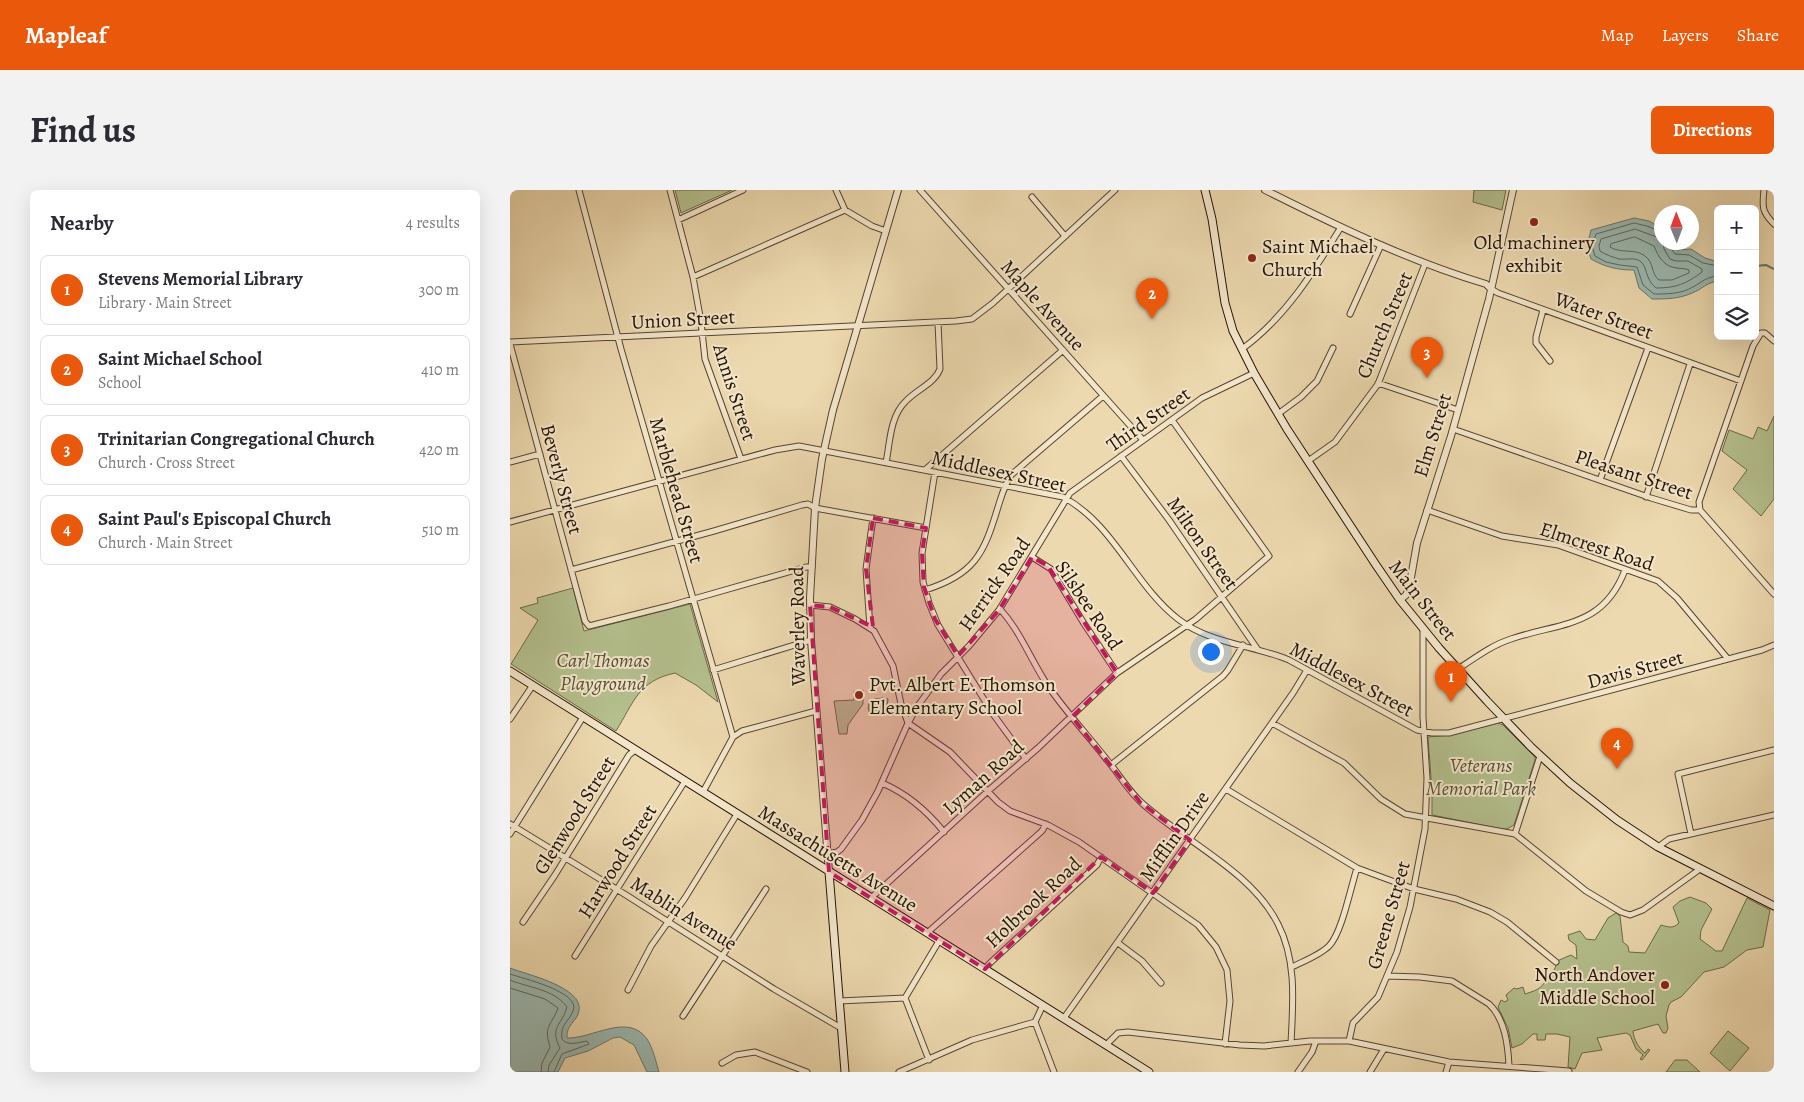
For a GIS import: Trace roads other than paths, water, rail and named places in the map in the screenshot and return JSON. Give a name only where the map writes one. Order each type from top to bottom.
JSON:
[{"type":"main road","name":"Main Street","points":[[1205,190],[1212,220],[1224,303],[1233,331],[1254,373],[1278,414],[1400,600],[1458,669],[1503,718],[1540,756],[1570,782],[1617,820],[1658,848],[1774,906]]},
{"type":"main road","name":"Massachusetts Avenue","points":[[510,671],[1149,1072]]},
{"type":"main road","name":"Waverley Road","points":[[829,872],[844,1072]]},
{"type":"street","name":"Marblehead Street","points":[[579,190],[692,599],[733,737]]},
{"type":"street","name":"Annis Street","points":[[670,190],[693,277],[703,352],[707,368],[741,459]]},
{"type":"street","points":[[678,220],[744,190]]},
{"type":"street","points":[[836,190],[845,210],[872,226],[886,231]]},
{"type":"street","name":"Waverley Road","points":[[829,872],[811,640],[810,605],[815,508],[824,451],[839,389],[898,190]]},
{"type":"street","name":"Maple Avenue","points":[[920,190],[1143,440]]},
{"type":"street","name":"Union Street","points":[[510,343],[858,327],[972,319],[987,308],[1115,190]]},
{"type":"street","name":"Water Street","points":[[1265,190],[1381,245],[1426,264],[1486,284],[1498,294],[1741,382]]},
{"type":"street","name":"Elm Street","points":[[1400,600],[1409,589],[1414,554],[1453,428],[1491,289],[1513,190]]},
{"type":"street","points":[[1764,190],[1762,208],[1774,224]]},
{"type":"street","points":[[1032,197],[1065,236]]},
{"type":"street","points":[[693,277],[845,210]]},
{"type":"street","points":[[1242,349],[1274,321],[1290,303],[1313,272],[1341,227]]},
{"type":"street","points":[[1350,314],[1381,245]]},
{"type":"street","name":"Church Street","points":[[1308,461],[1335,442],[1378,383],[1426,264]]},
{"type":"street","points":[[1543,310],[1536,343],[1550,361]]},
{"type":"street","points":[[886,463],[892,430],[898,411],[905,402],[933,379],[940,369],[938,322]]},
{"type":"street","points":[[1700,510],[1699,502],[1753,346],[1759,334],[1763,332],[1774,341]]},
{"type":"street","name":"Beverly Street","points":[[510,343],[585,621],[589,626],[594,626],[692,599]]},
{"type":"street","points":[[1278,414],[1301,397],[1317,381],[1332,348]]},
{"type":"street","points":[[1600,480],[1648,348]]},
{"type":"street","points":[[925,470],[1062,350]]},
{"type":"street","points":[[1646,497],[1690,364]]},
{"type":"street","name":"Third Street","points":[[1067,499],[1076,489],[1204,397],[1254,373]]},
{"type":"street","points":[[1378,383],[1458,410]]},
{"type":"street","points":[[925,590],[962,573],[970,567],[978,558],[989,537],[1004,485],[1011,475],[1103,396]]},
{"type":"street","name":"Lyman Road","points":[[871,898],[1072,717],[1118,673],[1186,624],[1269,556],[1172,420]]},
{"type":"street","name":"Pleasant Street","points":[[1453,428],[1646,497],[1691,510],[1700,510],[1774,594]]},
{"type":"street","name":"Middlesex Street","points":[[510,522],[741,459],[787,447],[801,446],[1056,495],[1067,499],[1097,525],[1159,601],[1186,624],[1206,635],[1277,655],[1423,732],[1449,733],[1503,718]]},
{"type":"street","points":[[510,462],[540,454]]},
{"type":"street","name":"Milton Street","points":[[1121,456],[1169,520],[1259,650]]},
{"type":"street","points":[[936,472],[922,553],[925,590],[935,619],[996,719],[1026,758]]},
{"type":"street","name":"Herrick Road","points":[[828,854],[837,852],[842,847],[861,821],[882,783],[908,723],[932,684],[974,640],[1000,609],[1067,499]]},
{"type":"street","points":[[571,570],[808,504],[815,508],[926,528]]},
{"type":"street","name":"Elmcrest Road","points":[[1427,510],[1502,536],[1558,546],[1647,577],[1665,586],[1686,608],[1728,659]]},
{"type":"street","points":[[870,628],[866,569],[873,518]]},
{"type":"street","name":"Silsbee Road","points":[[1032,557],[1051,569],[1083,622],[1118,673]]},
{"type":"street","points":[[692,599],[806,567],[812,567]]},
{"type":"street","points":[[1458,669],[1503,642],[1572,623],[1593,613],[1612,596],[1625,570]]},
{"type":"street","points":[[810,605],[830,608],[855,619],[874,631],[894,666],[901,704],[908,723],[950,752],[998,802],[1010,811],[1046,824],[1074,839],[1198,925],[1221,955],[1227,970],[1230,984],[1230,1001],[1226,1044]]},
{"type":"street","points":[[1000,609],[1020,635],[1045,680],[1140,802],[1234,874],[1268,906],[1280,926],[1292,967],[1291,1043]]},
{"type":"street","name":"Greene Street","points":[[1349,1041],[1353,1024],[1378,997],[1401,939],[1414,889],[1427,818],[1427,778],[1423,732],[1423,628]]},
{"type":"street","points":[[713,670],[811,640]]},
{"type":"street","name":"Davis Street","points":[[1503,718],[1728,659],[1774,644]]},
{"type":"street","points":[[1111,765],[1223,676],[1243,646]]},
{"type":"street","name":"Mifflin Drive","points":[[1064,1018],[1272,723],[1307,670]]},
{"type":"street","points":[[510,719],[533,685]]},
{"type":"street","points":[[703,792],[733,737],[742,731],[816,711]]},
{"type":"street","points":[[510,834],[512,826],[583,717]]},
{"type":"street","points":[[1272,723],[1344,763],[1388,804],[1405,814],[1515,834],[1586,891],[1621,912],[1630,915],[1647,908],[1700,869]]},
{"type":"street","name":"Glenwood Street","points":[[523,922],[634,750]]},
{"type":"street","points":[[1691,834],[1678,774],[1774,750]]},
{"type":"street","points":[[1515,834],[1540,756]]},
{"type":"street","name":"Harwood Street","points":[[575,956],[685,781]]},
{"type":"street","points":[[882,783],[913,800],[944,832]]},
{"type":"street","points":[[1226,788],[1357,868],[1414,889],[1456,899],[1490,912],[1507,922],[1556,962]]},
{"type":"street","points":[[628,990],[643,959],[737,814]]},
{"type":"street","points":[[1658,848],[1669,839],[1774,815]]},
{"type":"street","points":[[927,933],[1042,831],[1046,824]]},
{"type":"street","name":"Mablin Avenue","points":[[512,826],[618,889],[772,987],[841,1028]]},
{"type":"street","name":"Holbrook Road","points":[[985,969],[1097,865],[1101,857]]},
{"type":"street","points":[[1292,967],[1330,945],[1342,918],[1357,868]]},
{"type":"street","points":[[683,1016],[766,889]]},
{"type":"street","points":[[905,998],[938,940]]},
{"type":"street","points":[[1118,943],[1142,961],[1161,983]]},
{"type":"street","points":[[1387,976],[1420,977],[1452,981],[1489,1004],[1494,1009],[1504,1029],[1509,1066]]},
{"type":"street","points":[[839,1001],[905,998]]},
{"type":"street","points":[[905,998],[929,1060]]},
{"type":"street","points":[[1043,1005],[1035,1022],[1054,1072]]},
{"type":"street","points":[[899,1072],[977,1039],[1035,1022]]},
{"type":"street","points":[[1106,1045],[1118,1032],[1226,1044],[1264,1046],[1316,1041],[1349,1041],[1449,1062],[1569,1071]]},
{"type":"street","points":[[1298,1072],[1312,1052],[1316,1041]]},
{"type":"street","points":[[1370,1072],[1384,1049]]},
{"type":"street","points":[[722,1063],[736,1055],[755,1052],[807,1072]]},
{"type":"street","points":[[1446,1072],[1449,1062]]},
{"type":"water","points":[[1634,218],[1649,221],[1654,224],[1654,250],[1693,250],[1705,258],[1714,261],[1714,282],[1682,296],[1652,299],[1639,288],[1634,270],[1611,268],[1591,259],[1587,247],[1591,230]]},
{"type":"water","points":[[510,968],[552,983],[572,995],[578,1003],[579,1011],[568,1029],[567,1038],[620,1027],[639,1031],[647,1039],[653,1051],[659,1072],[647,1072],[634,1045],[620,1037],[613,1038],[588,1051],[565,1058],[558,1072],[510,1072]]},
{"type":"waterway","points":[[1759,266],[1766,265],[1774,269]]},
{"type":"place","name":"Old machinery exhibit","points":[[1534,222]]},
{"type":"place","name":"Saint Michael Church","points":[[1252,258]]},
{"type":"place","name":"Saint Michael School","points":[[1152,319]]},
{"type":"place","name":"Trinitarian Congregational Church","points":[[1427,378]]},
{"type":"place","name":"Pvt. Albert E. Thomson Elementary School","points":[[859,695]]},
{"type":"place","name":"Stevens Memorial Library","points":[[1451,702]]},
{"type":"place","name":"Saint Paul's Episcopal Church","points":[[1617,769]]},
{"type":"place","name":"North Andover Middle School","points":[[1665,985]]},
{"type":"park label","name":"Carl Thomas Playground","points":[[603,672]]},
{"type":"park label","name":"Veterans Memorial Park","points":[[1481,776]]}]
